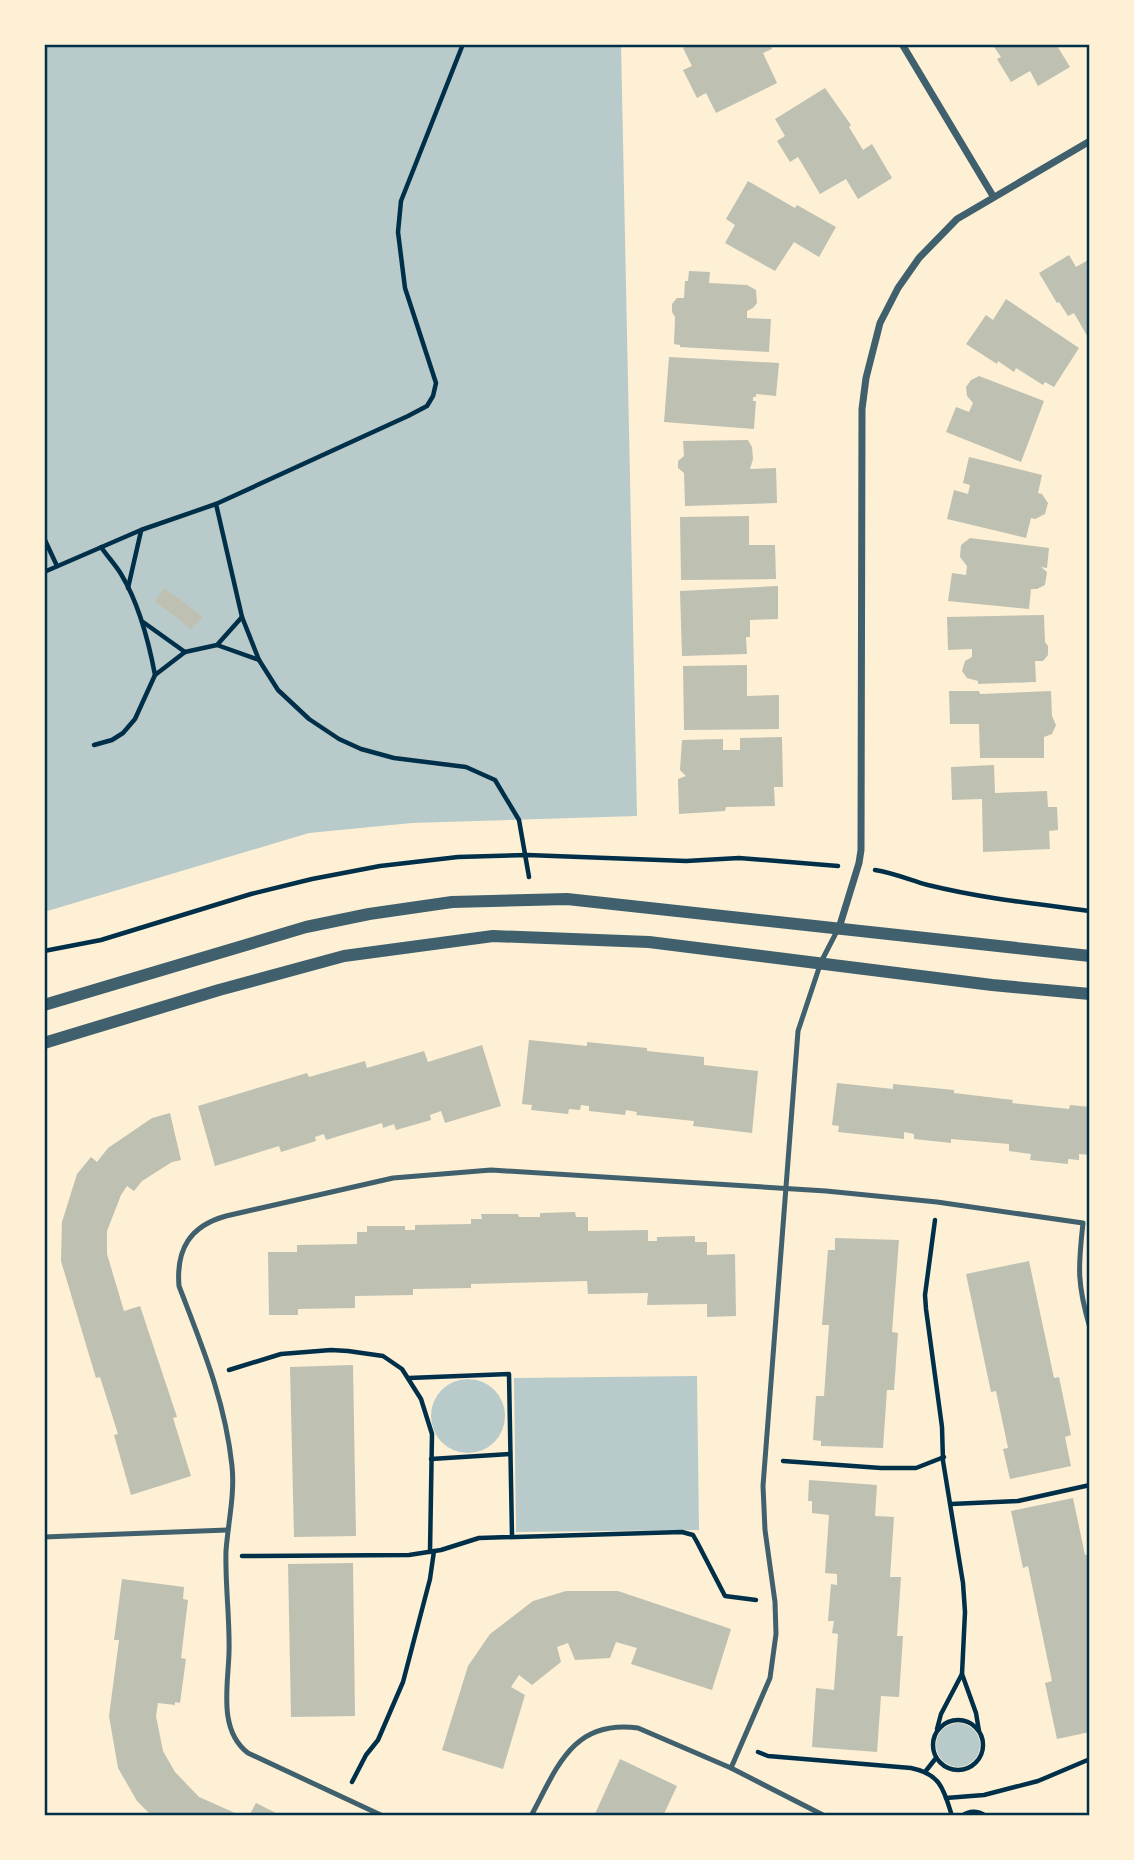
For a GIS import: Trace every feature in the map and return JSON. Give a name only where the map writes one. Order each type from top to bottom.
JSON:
[{"type":"street","points":[[902,44],[993,196]]},
{"type":"street","points":[[839,928],[861,850],[862,409],[866,378],[880,323],[898,288],[919,258],[957,219],[1090,141]]},
{"type":"street","points":[[44,1005],[306,927],[369,914],[452,902],[531,899],[592,901],[1090,956]]},
{"type":"street","points":[[44,1043],[219,990],[344,956],[493,936],[649,942],[992,985],[1090,994]]},
{"type":"lane","points":[[730,1768],[770,1678],[776,1634],[763,1486],[798,1031],[821,962],[839,928]]},
{"type":"lane","points":[[383,1816],[248,1754],[234,1738],[228,1721],[229,1629],[226,1555],[233,1482],[232,1463],[214,1375],[179,1286],[179,1259],[191,1235],[213,1219],[393,1178],[440,1172],[491,1170],[786,1188],[937,1202],[1090,1223]]},
{"type":"lane","points":[[1083,1223],[1077,1267],[1080,1295],[1090,1328]]},
{"type":"lane","points":[[44,1537],[228,1530]]},
{"type":"lane","points":[[531,1816],[564,1755],[584,1737],[611,1728],[638,1728],[730,1768],[825,1816]]},
{"type":"path","points":[[44,572],[141,530],[216,504],[426,406],[433,396],[436,383],[405,288],[398,232],[401,201],[463,44]]},
{"type":"path","points":[[216,504],[242,617],[258,660],[278,690],[309,719],[361,750],[394,758],[466,768],[495,780],[519,820],[527,855],[531,899]]},
{"type":"path","points":[[128,589],[141,530]]},
{"type":"path","points":[[44,538],[57,566]]},
{"type":"path","points":[[101,547],[122,574],[149,640],[155,675]]},
{"type":"path","points":[[217,645],[242,617]]},
{"type":"path","points":[[141,621],[185,652]]},
{"type":"path","points":[[94,745],[112,740],[123,733],[135,719],[155,675],[185,652],[217,645],[258,660]]},
{"type":"path","points":[[890,872],[928,885],[1090,911]]},
{"type":"path","points":[[937,1202],[925,1295],[965,1612],[962,1674],[983,1742],[982,1754],[975,1763],[964,1769],[954,1770],[943,1766],[932,1747],[941,1714],[962,1674]]},
{"type":"path","points":[[214,1375],[281,1354],[348,1350],[383,1356],[402,1369],[409,1378],[421,1399],[432,1434],[430,1579],[403,1682],[378,1740],[366,1755],[342,1798]]},
{"type":"path","points":[[409,1378],[509,1374],[512,1536]]},
{"type":"path","points":[[431,1459],[511,1454]]},
{"type":"path","points":[[766,1461],[916,1468],[944,1457]]},
{"type":"path","points":[[951,1504],[1018,1501],[1090,1485]]},
{"type":"path","points":[[226,1555],[409,1555],[479,1538],[682,1532],[693,1535],[724,1597],[775,1602]]},
{"type":"path","points":[[936,1733],[939,1727],[948,1721],[959,1719],[971,1722],[979,1731]]},
{"type":"path","points":[[741,1745],[768,1756],[911,1768],[925,1772],[939,1783],[952,1816]]},
{"type":"path","points":[[925,1772],[936,1758]]},
{"type":"path","points":[[946,1798],[984,1795],[1038,1781],[1090,1759]]},
{"type":"path","points":[[962,1816],[977,1811],[986,1816]]},
{"type":"shaded area","points":[[44,44],[621,44],[637,816],[412,823],[309,833],[44,912]]},
{"type":"shaded area","points":[[697,1376],[699,1530],[516,1532],[514,1378]]},
{"type":"shaded area","points":[[468,1379],[482,1382],[494,1390],[502,1402],[505,1416],[502,1430],[494,1442],[482,1450],[468,1453],[454,1450],[442,1442],[434,1430],[431,1416],[434,1402],[442,1390],[454,1382]]},
{"type":"shaded area","points":[[958,1723],[973,1730],[980,1745],[973,1760],[958,1767],[943,1760],[936,1745],[943,1730]]},
{"type":"building","points":[[691,44],[776,44],[763,53],[777,83],[716,113],[706,93],[697,98],[683,70],[692,66],[683,48]]},
{"type":"building","points":[[992,44],[1056,44],[1070,67],[1038,86],[1030,71],[1011,82],[997,59],[1001,57]]},
{"type":"building","points":[[825,88],[851,125],[849,127],[863,150],[872,144],[892,178],[858,199],[846,179],[820,194],[798,157],[790,162],[777,141],[785,136],[775,119]]},
{"type":"building","points":[[748,181],[795,208],[797,205],[836,227],[819,257],[794,242],[775,271],[725,243],[735,225],[726,219]]},
{"type":"building","points":[[1069,255],[1076,267],[1090,259],[1090,341],[1074,313],[1068,316],[1039,273]]},
{"type":"building","points":[[689,271],[710,272],[709,283],[747,285],[756,290],[757,303],[747,311],[747,318],[771,319],[769,352],[680,347],[674,344],[675,317],[672,304],[677,298],[684,298],[685,281],[688,281]]},
{"type":"building","points":[[1006,299],[1079,348],[1054,387],[1045,382],[1043,385],[1016,368],[1014,372],[998,361],[997,364],[966,344],[986,315],[993,320]]},
{"type":"building","points":[[669,357],[779,363],[776,396],[756,394],[756,397],[753,397],[753,401],[756,401],[754,429],[664,422]]},
{"type":"building","points":[[979,376],[1044,401],[1021,462],[946,432],[956,407],[969,412],[973,403],[967,396],[966,387],[971,380]]},
{"type":"building","points":[[748,440],[753,459],[750,469],[776,468],[777,503],[685,506],[684,473],[678,468],[678,461],[684,456],[683,441]]},
{"type":"building","points":[[969,457],[1042,475],[1038,493],[1042,494],[1048,503],[1045,514],[1031,518],[1026,538],[947,519],[954,490],[968,494],[970,485],[963,483]]},
{"type":"building","points":[[749,516],[749,545],[775,545],[776,579],[681,580],[680,517]]},
{"type":"building","points":[[970,538],[1049,548],[1047,568],[1041,567],[1047,572],[1045,585],[1031,589],[1029,609],[948,601],[952,573],[966,575],[967,566],[960,557],[961,545]]},
{"type":"building","points":[[778,586],[778,619],[750,620],[750,637],[746,637],[747,654],[682,656],[680,591]]},
{"type":"building","points":[[165,588],[203,617],[191,629],[155,601]]},
{"type":"building","points":[[1044,615],[1048,655],[1043,661],[1035,661],[1036,682],[978,684],[978,681],[967,678],[962,671],[965,661],[972,657],[972,649],[948,650],[947,617]]},
{"type":"building","points":[[747,665],[747,696],[779,695],[779,729],[684,730],[683,666]]},
{"type":"building","points":[[949,691],[979,691],[980,694],[1051,691],[1052,716],[1056,725],[1052,734],[1044,737],[1044,758],[980,758],[979,724],[950,724]]},
{"type":"building","points":[[782,737],[783,787],[774,787],[775,806],[726,807],[725,811],[679,814],[678,779],[686,776],[680,770],[682,740],[723,739],[723,750],[740,750],[740,738]]},
{"type":"building","points":[[994,765],[995,793],[1047,791],[1048,807],[1057,807],[1058,830],[1049,831],[1050,849],[983,852],[982,799],[952,800],[951,767]]},
{"type":"building","points":[[529,1040],[647,1048],[647,1051],[704,1057],[704,1065],[758,1071],[752,1133],[693,1126],[694,1121],[636,1115],[637,1112],[626,1110],[625,1115],[589,1111],[589,1106],[581,1105],[580,1110],[569,1109],[568,1114],[531,1110],[532,1105],[522,1104]]},
{"type":"building","points":[[482,1045],[501,1106],[445,1123],[441,1111],[430,1115],[431,1120],[396,1130],[394,1124],[383,1128],[382,1123],[326,1140],[324,1134],[315,1137],[316,1141],[281,1152],[279,1146],[215,1166],[198,1106],[307,1073],[309,1077],[365,1061],[367,1068],[424,1051],[428,1062]]},
{"type":"building","points":[[837,1083],[893,1089],[893,1084],[954,1090],[954,1093],[1013,1100],[1012,1103],[1069,1109],[1070,1105],[1090,1107],[1090,1155],[1079,1154],[1079,1160],[1068,1159],[1068,1164],[1030,1160],[1031,1154],[1009,1151],[1009,1144],[914,1139],[914,1134],[904,1132],[904,1139],[838,1132],[839,1126],[832,1125]]},
{"type":"building","points":[[170,1113],[181,1160],[172,1162],[142,1181],[134,1191],[127,1186],[107,1231],[107,1254],[124,1311],[140,1306],[177,1417],[173,1418],[191,1476],[131,1495],[114,1435],[118,1434],[100,1377],[96,1378],[61,1261],[62,1222],[77,1174],[91,1157],[97,1162],[108,1148],[152,1118]]},
{"type":"building","points":[[575,1212],[576,1217],[588,1217],[588,1231],[648,1230],[648,1241],[657,1241],[657,1237],[695,1236],[695,1242],[707,1242],[707,1255],[735,1254],[736,1316],[707,1317],[707,1304],[647,1305],[648,1293],[588,1294],[587,1281],[471,1284],[471,1288],[413,1289],[413,1295],[355,1296],[355,1308],[298,1309],[298,1315],[269,1315],[268,1252],[297,1252],[297,1245],[357,1244],[357,1232],[367,1232],[367,1226],[405,1226],[405,1230],[415,1230],[415,1225],[471,1224],[471,1219],[482,1219],[481,1214],[540,1217],[540,1213]]},
{"type":"building","points":[[835,1238],[899,1240],[892,1332],[898,1333],[894,1390],[887,1390],[883,1448],[821,1446],[821,1441],[813,1440],[816,1396],[824,1396],[829,1325],[822,1325],[828,1250],[835,1250]]},
{"type":"building","points":[[1029,1261],[1054,1378],[1059,1377],[1071,1435],[1065,1437],[1071,1466],[1010,1479],[1003,1449],[1008,1448],[996,1391],[991,1392],[966,1274]]},
{"type":"building","points":[[353,1365],[356,1536],[294,1537],[290,1367]]},
{"type":"building","points":[[809,1480],[877,1485],[875,1516],[894,1517],[890,1577],[901,1577],[897,1636],[903,1636],[899,1697],[881,1696],[877,1752],[812,1747],[816,1688],[834,1690],[838,1634],[832,1633],[834,1621],[828,1621],[831,1584],[837,1585],[837,1574],[825,1573],[829,1515],[812,1513],[812,1501],[808,1501]]},
{"type":"building","points":[[1073,1498],[1085,1555],[1090,1554],[1090,1732],[1057,1739],[1045,1683],[1052,1681],[1028,1566],[1023,1568],[1011,1511]]},
{"type":"building","points":[[353,1563],[355,1716],[291,1717],[288,1564]]},
{"type":"building","points":[[122,1579],[184,1587],[183,1599],[188,1600],[181,1658],[186,1659],[180,1703],[158,1703],[156,1716],[163,1751],[175,1772],[199,1797],[242,1816],[152,1816],[137,1801],[118,1768],[109,1716],[119,1640],[114,1640]]},
{"type":"building","points":[[566,1591],[618,1591],[731,1629],[712,1690],[631,1664],[637,1648],[616,1642],[610,1658],[575,1660],[568,1643],[557,1647],[561,1662],[532,1685],[519,1675],[511,1687],[525,1695],[503,1769],[442,1750],[468,1666],[490,1634],[533,1601]]},
{"type":"building","points":[[620,1759],[677,1786],[663,1816],[594,1816]]},
{"type":"building","points":[[256,1803],[282,1816],[249,1816]]}]
